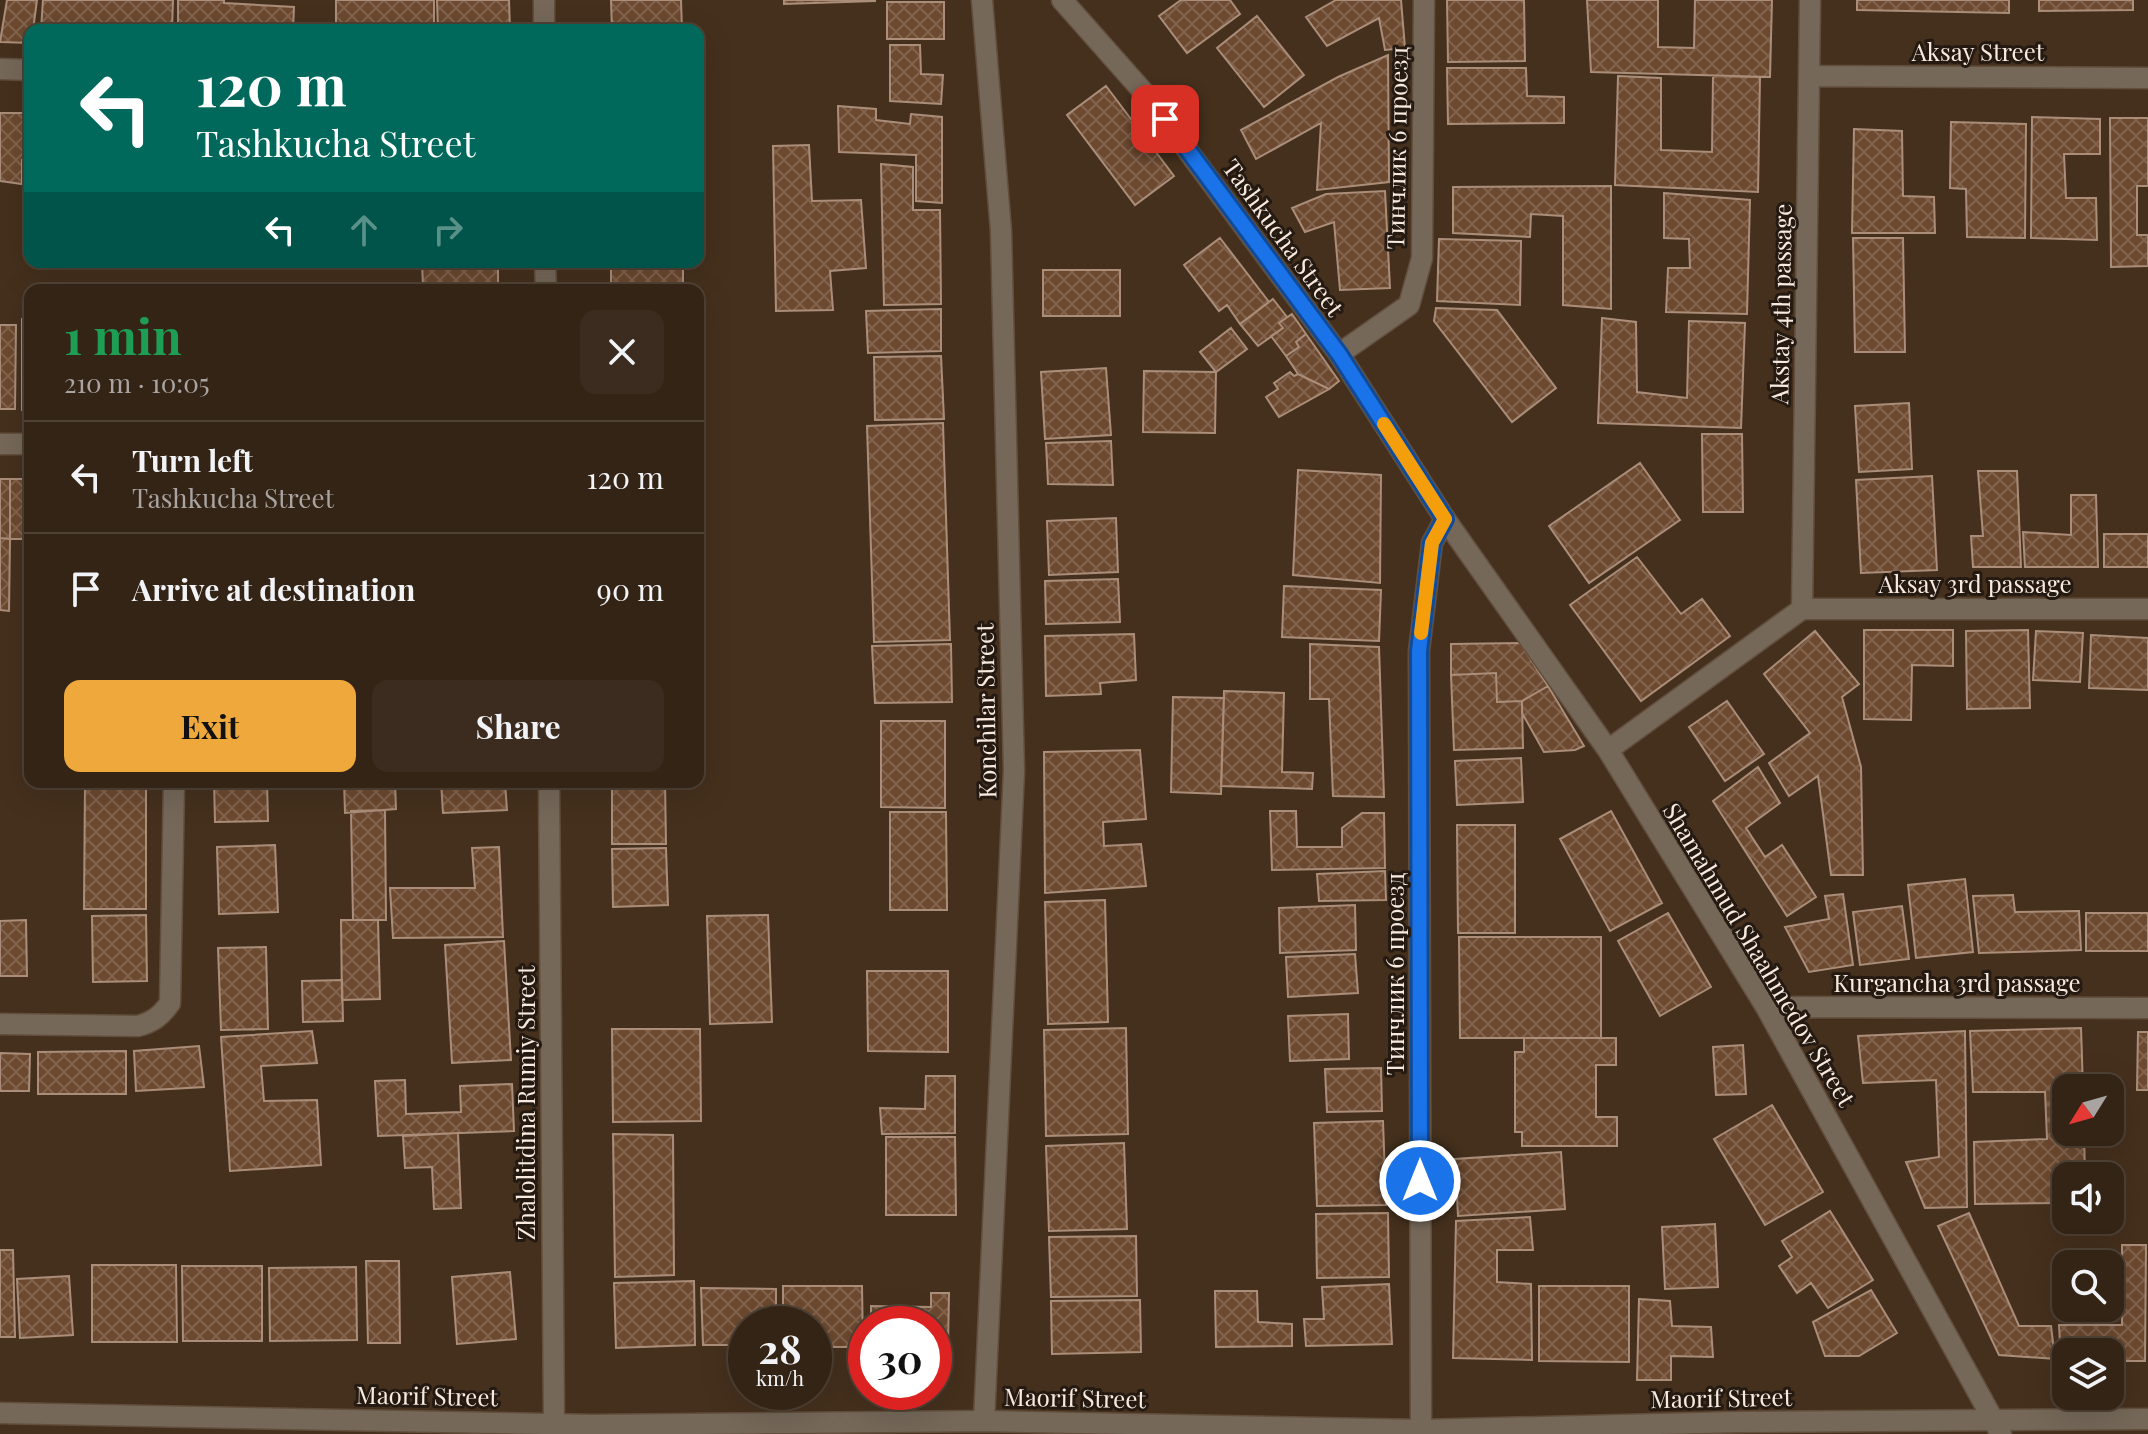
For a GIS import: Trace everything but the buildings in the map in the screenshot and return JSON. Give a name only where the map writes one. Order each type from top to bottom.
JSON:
[{"type":"street","points":[[544,0],[544,24]]},
{"type":"street","name":"Konchilar Street","points":[[982,0],[1001,231],[1014,771],[984,1421]]},
{"type":"street","name":"Tashkucha Street","points":[[1062,0],[1147,96],[1339,354],[1445,519]]},
{"type":"street","name":"Тинчлик 6 проезд","points":[[1339,354],[1409,305],[1422,258],[1424,0]]},
{"type":"street","name":"Akstay 4th passage","points":[[1802,609],[1810,0]]},
{"type":"street","points":[[0,69],[24,70]]},
{"type":"street","name":"Aksay Street","points":[[1809,76],[2148,78]]},
{"type":"street","points":[[0,444],[24,444]]},
{"type":"street","name":"Тинчлик 6 проезд","points":[[1421,1432],[1419,651],[1432,543],[1445,519]]},
{"type":"street","name":"Shamahmud Shaahmedov Street","points":[[1445,519],[1608,750],[1766,1007],[1997,1426]]},
{"type":"street","points":[[1608,750],[1802,609]]},
{"type":"street","name":"Aksay 3rd passage","points":[[1802,609],[2148,609]]},
{"type":"street","points":[[0,1024],[138,1026],[162,1014],[170,1003],[174,788]]},
{"type":"street","name":"Zhalolitdina Rumiy Street","points":[[549,788],[554,1424]]},
{"type":"street","name":"Kurgancha 3rd passage","points":[[1766,1007],[2148,1008]]},
{"type":"street","name":"Maorif Street","points":[[0,1413],[554,1424],[594,1429],[984,1421],[1421,1432],[1997,1426],[2148,1419]]},
{"type":"slow traffic","points":[[1384,424],[1445,519],[1432,543],[1421,633]]},
{"type":"route","points":[[1165,119],[1339,354],[1445,519],[1432,543],[1419,651],[1420,1181]]}]
